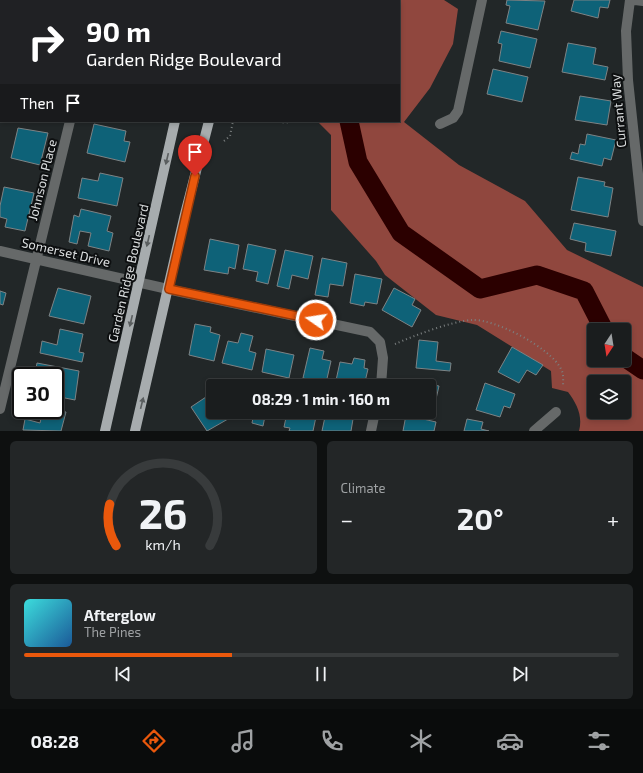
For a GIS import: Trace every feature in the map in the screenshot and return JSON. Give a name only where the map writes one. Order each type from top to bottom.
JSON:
[{"type":"main road","name":"Garden Ridge Boulevard","points":[[105,431],[175,122]]},
{"type":"main road","points":[[135,431],[169,289],[184,218],[209,122]]},
{"type":"street","points":[[440,124],[453,118],[458,111],[482,0]]},
{"type":"street","name":"Currant Way","points":[[630,0],[626,31],[628,80],[643,221]]},
{"type":"street","points":[[636,0],[643,2]]},
{"type":"street","name":"Johnson Place","points":[[0,409],[70,122]]},
{"type":"street","name":"Somerset Drive","points":[[0,250],[139,283],[370,332],[380,342],[383,358],[382,379]]},
{"type":"street","points":[[534,431],[556,412]]},
{"type":"street","points":[[371,431],[374,419]]},
{"type":"path","points":[[224,142],[230,136],[233,122]]},
{"type":"path","points":[[395,344],[417,334],[471,320],[482,320],[502,326],[550,355],[561,368],[563,387]]},
{"type":"shaded area","points":[[400,0],[444,0],[458,9],[453,44],[430,88],[404,122],[459,165],[525,201],[567,250],[643,287],[643,431],[579,431],[580,415],[574,401],[568,392],[552,388],[551,371],[477,325],[436,315],[385,275],[376,261],[331,210],[331,135],[318,122],[400,122]]},
{"type":"building","points":[[507,0],[545,1],[538,30],[506,23],[510,6],[506,5]]},
{"type":"building","points":[[574,0],[610,0],[608,8],[600,7],[598,18],[571,11]]},
{"type":"building","points":[[501,31],[537,39],[530,68],[499,61],[502,44],[498,43]]},
{"type":"building","points":[[568,43],[596,48],[593,64],[608,67],[605,80],[562,72]]},
{"type":"building","points":[[493,69],[528,77],[522,102],[487,94]]},
{"type":"building","points":[[580,96],[611,101],[607,125],[575,120]]},
{"type":"building","points":[[94,124],[126,131],[124,141],[130,142],[125,162],[87,153]]},
{"type":"building","points":[[18,128],[48,133],[40,165],[11,158]]},
{"type":"building","points":[[587,134],[616,140],[611,160],[604,158],[602,166],[570,159],[572,152],[578,154],[580,144],[585,145]]},
{"type":"building","points":[[100,173],[123,178],[117,206],[78,198],[82,178],[98,181]]},
{"type":"building","points":[[578,177],[605,182],[604,186],[613,188],[608,217],[571,210]]},
{"type":"building","points":[[4,187],[34,193],[25,231],[5,227],[7,219],[0,217],[0,206]]},
{"type":"building","points":[[81,209],[111,216],[107,231],[113,233],[109,251],[88,246],[91,233],[80,231],[77,244],[69,242],[74,215],[79,217]]},
{"type":"building","points":[[574,223],[616,231],[611,256],[585,251],[586,243],[570,239]]},
{"type":"building","points":[[210,239],[239,245],[235,269],[229,267],[228,274],[204,270]]},
{"type":"building","points":[[248,244],[276,250],[268,284],[256,281],[258,272],[243,269]]},
{"type":"building","points":[[285,250],[313,256],[308,279],[292,275],[289,289],[277,286]]},
{"type":"building","points":[[322,258],[347,263],[343,286],[330,284],[328,297],[315,295]]},
{"type":"building","points":[[355,274],[382,279],[377,304],[365,302],[364,306],[350,303]]},
{"type":"building","points":[[58,288],[91,296],[84,324],[49,316]]},
{"type":"building","points":[[394,288],[415,299],[412,305],[421,310],[412,327],[382,310]]},
{"type":"building","points":[[0,291],[6,293],[3,305],[0,304]]},
{"type":"building","points":[[195,324],[211,327],[210,332],[220,335],[214,361],[189,355]]},
{"type":"building","points":[[60,329],[83,334],[79,352],[84,353],[82,362],[40,353],[42,341],[57,345]]},
{"type":"building","points":[[241,333],[253,336],[249,351],[256,353],[252,370],[222,363],[228,341],[238,343]]},
{"type":"building","points":[[419,340],[438,342],[436,361],[451,363],[450,371],[416,368]]},
{"type":"building","points":[[512,347],[543,365],[536,375],[527,370],[519,383],[498,372]]},
{"type":"building","points":[[310,348],[324,351],[322,359],[331,361],[327,379],[303,378]]},
{"type":"building","points":[[266,349],[294,355],[289,378],[262,372]]},
{"type":"building","points":[[354,358],[365,360],[364,368],[368,369],[366,379],[336,379],[340,362],[352,364]]},
{"type":"building","points":[[37,363],[58,367],[36,367]]},
{"type":"building","points":[[64,368],[79,371],[75,400],[64,398]]},
{"type":"building","points":[[485,383],[515,394],[510,408],[504,406],[500,417],[476,410]]},
{"type":"building","points":[[436,385],[439,386],[436,399]]},
{"type":"building","points":[[206,397],[206,419],[228,419],[207,431],[191,407]]},
{"type":"building","points":[[64,412],[66,412],[61,431],[23,430],[25,419],[40,423],[41,419],[64,419]]},
{"type":"building","points":[[253,419],[264,419],[263,426],[252,423]]},
{"type":"building","points":[[286,419],[316,419],[313,431],[289,431],[290,428],[284,427]]},
{"type":"building","points":[[325,419],[353,419],[351,431],[322,431]]},
{"type":"building","points":[[405,419],[423,419],[436,422],[434,431],[403,431]]},
{"type":"building","points":[[467,419],[483,422],[481,429],[489,431],[464,431]]},
{"type":"waterway","points":[[349,122],[358,162],[401,233],[480,289],[537,275],[584,291],[600,323]]},
{"type":"waterway","points":[[631,362],[643,370]]},
{"type":"route","points":[[195,176],[184,218],[169,289],[316,320]]}]
